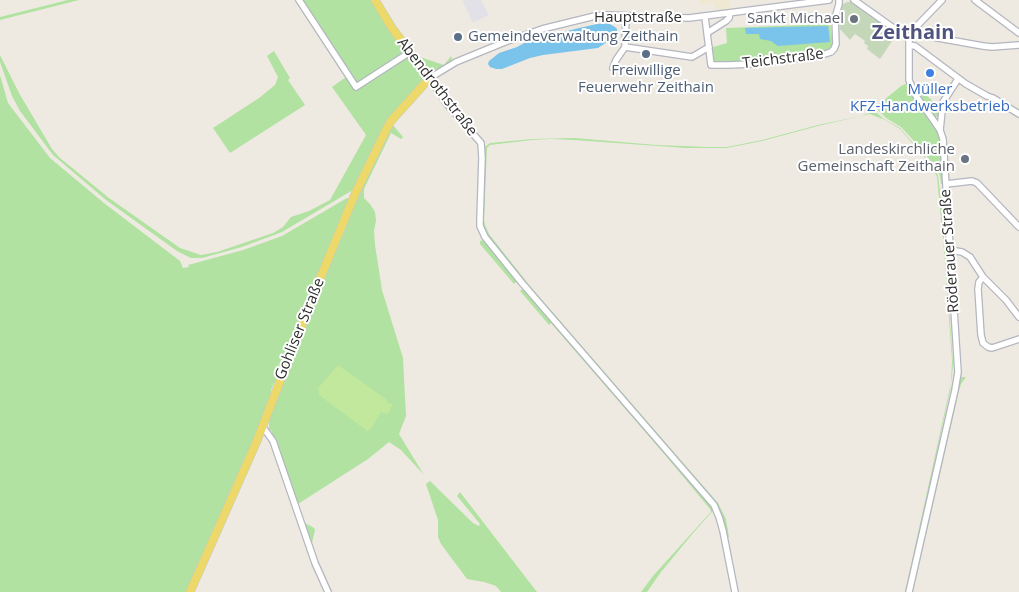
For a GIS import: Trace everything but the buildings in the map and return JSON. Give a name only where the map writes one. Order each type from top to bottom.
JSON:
[{"type":"main road","name":"Abendrothstraße","points":[[375,0],[392,28],[428,78]]},
{"type":"main road","name":"Gohliser Straße","points":[[190,592],[262,428],[355,194],[386,128],[425,84],[428,78]]},
{"type":"street","points":[[299,0],[356,88],[410,52]]},
{"type":"street","name":"Hauptstraße","points":[[428,78],[456,62],[532,32],[595,16],[678,18],[829,0]]},
{"type":"street","name":"Teichstraße","points":[[705,16],[712,65],[752,64],[828,54],[834,49],[836,44],[835,18],[839,0]]},
{"type":"street","points":[[854,0],[958,78],[1019,114]]},
{"type":"street","points":[[909,41],[914,30],[942,0]]},
{"type":"street","points":[[975,0],[1019,33]]},
{"type":"street","points":[[707,33],[726,21],[730,13]]},
{"type":"street","points":[[613,68],[625,47],[626,16]]},
{"type":"street","points":[[914,30],[927,36],[982,46],[1019,45]]},
{"type":"street","name":"Röderauer Straße","points":[[909,41],[909,80],[916,96],[940,130],[943,139],[958,372],[909,592]]},
{"type":"street","points":[[625,47],[692,57],[708,47]]},
{"type":"street","name":"Abendrothstraße","points":[[428,78],[446,103],[481,143],[480,226],[486,237],[529,291],[714,505],[723,531],[735,592]]},
{"type":"street","name":"Röderauer Straße","points":[[940,130],[943,102],[958,78]]},
{"type":"street","points":[[946,184],[977,182],[1019,227]]},
{"type":"street","points":[[950,250],[958,250],[967,254],[984,277],[1019,317]]},
{"type":"street","points":[[984,277],[978,284],[983,343],[992,348],[1019,339]]},
{"type":"street","points":[[262,428],[273,441],[313,557],[328,592]]},
{"type":"shaded area","points":[[462,0],[481,0],[489,15],[473,23]]},
{"type":"shaded area","points":[[699,0],[729,0],[730,10],[721,11],[715,9],[714,3],[699,5]]},
{"type":"green space","points":[[68,0],[79,0],[0,20],[0,17]]},
{"type":"green space","points":[[301,0],[372,0],[405,52],[357,85]]},
{"type":"green space","points":[[847,2],[854,2],[863,8],[896,35],[880,59],[867,49],[868,46],[864,43],[865,41],[855,34],[850,40],[840,29],[838,16],[840,6]]},
{"type":"green space","points":[[830,24],[833,45],[826,51],[752,62],[713,63],[710,48],[727,43],[726,28]]},
{"type":"green space","points":[[274,51],[290,78],[288,80],[305,105],[230,153],[213,128],[259,98],[275,85],[278,77],[267,56]]},
{"type":"green space","points":[[0,55],[19,93],[52,149],[60,158],[109,198],[180,248],[201,255],[217,252],[273,233],[283,227],[291,217],[309,211],[330,200],[366,135],[332,87],[346,77],[355,91],[408,56],[424,79],[395,113],[353,190],[282,232],[242,247],[202,258],[191,258],[177,251],[106,200],[53,155],[20,111],[12,96],[0,62]]},
{"type":"green space","points":[[417,56],[444,65],[451,56],[452,59],[450,63],[431,72],[428,71]]},
{"type":"green space","points":[[0,75],[8,103],[50,158],[104,203],[180,261],[183,268],[282,236],[347,198],[350,199],[276,382],[271,390],[271,396],[259,427],[188,592],[0,592]]},
{"type":"green space","points":[[907,83],[912,94],[937,129],[940,137],[944,184],[941,184],[940,176],[934,165],[916,143],[901,127],[886,118],[877,109],[878,105]]},
{"type":"green space","points":[[915,85],[938,106],[937,110],[940,116],[935,117]]},
{"type":"green space","points":[[873,110],[900,128],[933,166],[938,176],[942,207],[953,363],[952,377],[950,391],[911,570],[954,377],[955,363],[947,252],[956,363],[955,377],[907,592],[907,586],[905,592],[951,383],[952,360],[937,177],[932,166],[900,129],[870,114],[727,148],[686,148],[550,139],[490,145],[487,148],[484,219],[489,234],[530,286],[718,503],[726,519],[729,537],[727,538],[723,519],[718,508],[498,250],[487,236],[482,219],[485,148],[490,143],[532,139],[575,138],[656,145],[727,147],[861,116]]},
{"type":"green space","points":[[392,124],[403,137],[401,139],[391,133],[364,189],[364,198],[375,212],[375,245],[382,290],[403,358],[406,416],[399,434],[424,475],[401,450],[389,442],[368,459],[298,504],[305,523],[315,530],[312,543],[330,592],[322,576],[271,430],[269,431],[269,419],[339,237]]},
{"type":"green space","points":[[484,240],[517,281],[514,284],[480,244],[480,241]]},
{"type":"green space","points":[[523,289],[705,497],[712,508],[712,512],[661,572],[647,592],[641,592],[653,576],[711,512],[710,509],[551,323],[549,325],[520,291]]},
{"type":"green space","points":[[338,365],[387,400],[387,403],[393,404],[388,414],[381,412],[371,429],[367,431],[319,395],[318,388]]},
{"type":"green space","points":[[960,377],[966,377],[959,391],[913,592],[911,592]]},
{"type":"green space","points":[[430,481],[473,523],[479,526],[480,524],[457,496],[460,492],[537,592],[501,592],[496,586],[467,579],[441,544],[438,537],[438,520],[426,484]]},
{"type":"water","points":[[608,23],[617,29],[617,34],[612,41],[598,48],[543,55],[502,69],[490,67],[488,64],[499,53],[528,41]]},
{"type":"water","points":[[828,26],[830,42],[778,46],[771,41],[760,39],[759,34],[746,34],[745,28]]},
{"type":"place","name":"Sankt Michael","points":[[854,19]]},
{"type":"place","name":"Gemeindeverwaltung Zeithain","points":[[458,37]]},
{"type":"place","name":"Freiwillige Feuerwehr Zeithain","points":[[646,54]]},
{"type":"place","name":"Müller KFZ-Handwerksbetrieb","points":[[930,73]]},
{"type":"place","name":"Landeskirchliche Gemeinschaft Zeithain","points":[[965,159]]},
{"type":"district","name":"Zeithain","points":[[913,33]]}]
